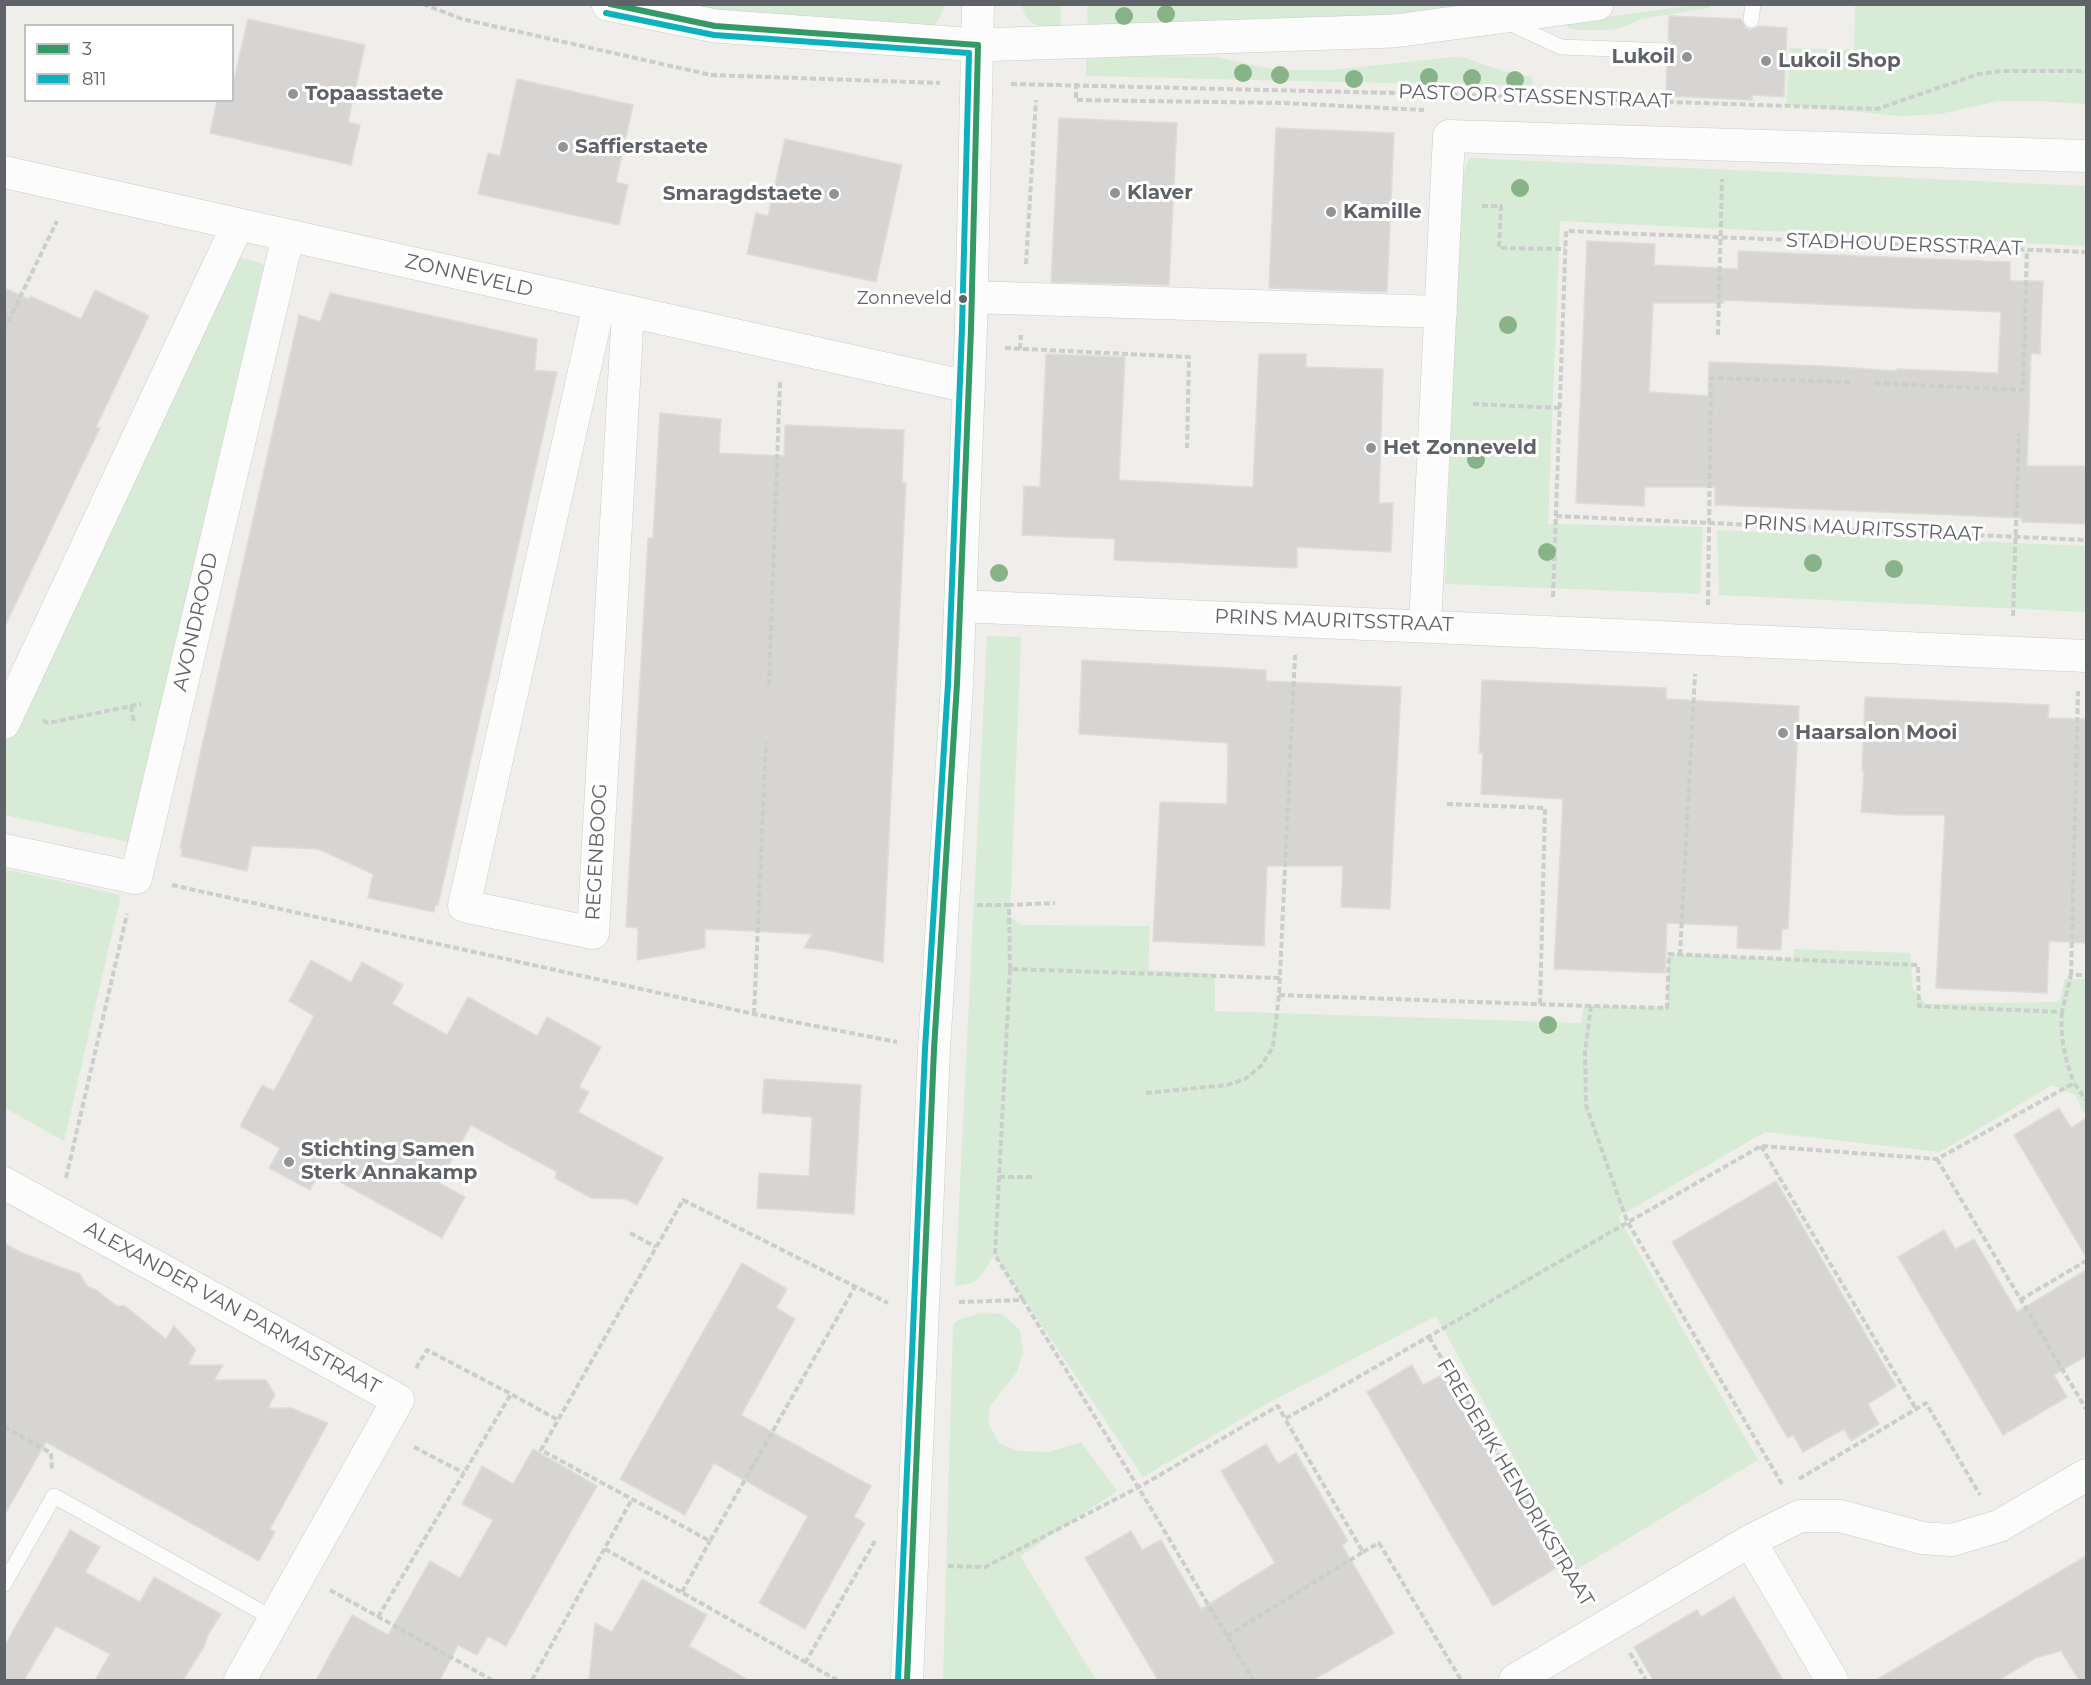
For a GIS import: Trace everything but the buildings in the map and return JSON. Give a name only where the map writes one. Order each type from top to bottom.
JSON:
[{"type":"street","points":[[608,4],[715,26],[978,45],[1394,31],[1498,19],[1597,4]]},
{"type":"street","points":[[907,1680],[933,1049],[945,882],[960,606],[969,387],[978,4]]},
{"type":"street","points":[[1425,625],[1449,136],[2086,156]]},
{"type":"street","name":"ZONNEVELD","points":[[4,172],[969,387]]},
{"type":"street","points":[[9,714],[238,225]]},
{"type":"street","name":"AVONDROOD","points":[[136,878],[288,236]]},
{"type":"street","points":[[971,297],[1441,312]]},
{"type":"street","name":"REGENBOOG","points":[[613,308],[592,933],[464,906],[613,308]]},
{"type":"street","name":"PRINS MAURITSSTRAAT","points":[[960,606],[2083,656]]},
{"type":"street","points":[[4,850],[136,878]]},
{"type":"street","name":"ALEXANDER VAN PARMASTRAAT","points":[[4,1184],[398,1400],[240,1680]]},
{"type":"street","name":"FREDERIK HENDRIKSTRAAT","points":[[1515,1680],[1750,1541],[1800,1516],[1840,1516],[1922,1538],[1952,1540],[1999,1526],[2086,1475]]},
{"type":"street","points":[[1750,1541],[1832,1680]]},
{"type":"lane","points":[[1498,19],[1561,47],[1668,51]]},
{"type":"lane","points":[[4,1584],[54,1496],[274,1619]]},
{"type":"path","name":"PASTOOR STASSENSTRAAT","points":[[977,84],[1076,84],[1437,93],[1738,102],[1877,109],[1979,74],[2003,71],[2086,71]]},
{"type":"path","points":[[1076,84],[1076,100],[1284,103],[1437,110],[1449,136]]},
{"type":"path","points":[[1036,100],[1020,349],[1189,357],[1187,448]]},
{"type":"path","points":[[1718,335],[1723,145]]},
{"type":"path","points":[[4,330],[72,187]]},
{"type":"path","points":[[1445,206],[1501,206],[1499,248],[1565,249],[1551,631]]},
{"type":"path","name":"STADHOUDERSSTRAAT","points":[[1565,249],[1566,231],[2086,252]]},
{"type":"path","points":[[1875,383],[2023,390],[2027,250]]},
{"type":"path","points":[[769,684],[782,346]]},
{"type":"path","points":[[1680,955],[1710,522],[1711,378],[1850,381]]},
{"type":"path","points":[[1436,403],[1560,408]]},
{"type":"path","points":[[2012,653],[2019,433]]},
{"type":"path","name":"PRINS MAURITSSTRAAT","points":[[1556,516],[2086,540]]},
{"type":"path","points":[[1146,1093],[1227,1085],[1245,1079],[1261,1066],[1273,1047],[1280,995],[1297,620]]},
{"type":"path","points":[[2083,656],[2071,975],[2062,1012],[2062,1042],[2074,1083],[2086,1100]]},
{"type":"path","points":[[9,714],[48,723],[154,701],[176,708]]},
{"type":"path","points":[[754,1014],[766,742]]},
{"type":"path","points":[[1447,804],[1545,808],[1540,1004]]},
{"type":"path","points":[[58,1213],[136,878],[754,1014],[933,1049]]},
{"type":"path","points":[[1055,903],[1009,905],[1010,969],[995,1255],[1139,1487],[1253,1680]]},
{"type":"path","points":[[1280,995],[1667,1008],[1669,954],[1918,965],[1919,1006],[2062,1012]]},
{"type":"path","points":[[1010,969],[1280,978]]},
{"type":"path","points":[[2071,975],[2086,975]]},
{"type":"path","points":[[1592,1006],[1585,1051],[1586,1105],[1627,1221],[1800,1516]]},
{"type":"path","points":[[1285,1419],[1761,1146],[1936,1159],[2074,1083]]},
{"type":"path","points":[[1761,1146],[1916,1409]]},
{"type":"path","points":[[1936,1159],[2086,1409]]},
{"type":"path","points":[[999,1177],[1033,1177]]},
{"type":"path","points":[[682,1592],[856,1285],[683,1200],[541,1450],[710,1541]]},
{"type":"path","points":[[630,1233],[656,1247]]},
{"type":"path","points":[[2020,1300],[2086,1261]]},
{"type":"path","points":[[922,1303],[1023,1300]]},
{"type":"path","name":"FREDERIK HENDRIKSTRAAT","points":[[1429,1337],[1601,1629]]},
{"type":"path","points":[[398,1400],[427,1350],[558,1420]]},
{"type":"path","points":[[378,1617],[511,1394]]},
{"type":"path","points":[[1784,1488],[1926,1403],[1999,1526]]},
{"type":"path","points":[[912,1565],[985,1568],[1139,1487],[1278,1406],[1363,1552]]},
{"type":"path","points":[[4,1427],[51,1453],[54,1496]]},
{"type":"path","points":[[381,1429],[464,1473]]},
{"type":"path","points":[[532,1680],[633,1499]]},
{"type":"path","points":[[806,1663],[889,1516],[914,1517]]},
{"type":"path","points":[[1227,1636],[1379,1543],[1461,1680]]},
{"type":"path","points":[[605,1549],[837,1680]]},
{"type":"path","points":[[300,1573],[484,1678],[492,1680]]},
{"type":"green space","points":[[1022,4],[1060,5],[1061,28],[1035,25],[1030,22]]},
{"type":"green space","points":[[668,5],[944,5],[937,22],[920,29],[820,25]]},
{"type":"green space","points":[[1087,5],[1502,5],[1372,21],[1088,28]]},
{"type":"green space","points":[[1710,5],[1709,8],[1640,19],[1611,30],[1580,30],[1568,28],[1567,24],[1568,22]]},
{"type":"green space","points":[[1855,5],[2086,5],[2086,104],[1999,101],[1940,114],[1900,116],[1786,105],[1790,48],[1854,50]]},
{"type":"green space","points":[[1129,56],[1216,57],[1277,70],[1333,70],[1453,57],[1465,58],[1503,71],[1532,77],[1533,85],[1086,76],[1086,59]]},
{"type":"green space","points":[[1469,158],[2086,186],[2086,246],[1560,221],[1548,524],[1703,527],[1700,594],[1445,584],[1461,180]]},
{"type":"green space","points":[[238,257],[264,264],[129,842],[5,815],[4,745]]},
{"type":"green space","points":[[1717,530],[2086,546],[2086,612],[1719,595]]},
{"type":"green space","points":[[987,636],[1021,637],[1010,916],[1023,925],[1150,926],[1148,970],[1215,974],[1215,1011],[1581,1023],[1584,1006],[1667,1008],[1669,954],[1793,959],[1794,949],[1910,953],[1913,988],[1926,1004],[2057,1002],[2060,1000],[2065,979],[2086,979],[2086,1117],[2075,1095],[2052,1085],[1940,1152],[1765,1132],[1618,1217],[1758,1460],[1576,1570],[1436,1316],[1270,1402],[1143,1477],[995,1255],[980,1277],[971,1283],[955,1286]]},
{"type":"green space","points":[[5,869],[121,895],[64,1141],[5,1108]]},
{"type":"green space","points":[[980,1313],[1002,1314],[1020,1330],[1023,1351],[1017,1372],[990,1406],[988,1422],[999,1443],[1018,1451],[1049,1452],[1081,1442],[1117,1491],[1020,1556],[1096,1680],[943,1680],[953,1324],[958,1320]]},
{"type":"transit line","name":"3","points":[[610,4],[715,26],[978,45],[971,329],[957,684],[934,1049],[907,1680]]},
{"type":"transit line","name":"811","points":[[606,13],[714,35],[969,53],[962,329],[948,684],[925,1049],[898,1680]]},
{"type":"place","name":"Lukoil","points":[[1687,57]]},
{"type":"place","name":"Lukoil Shop","points":[[1766,61]]},
{"type":"place","name":"Topaasstaete","points":[[293,94]]},
{"type":"place","name":"Saffierstaete","points":[[563,147]]},
{"type":"place","name":"Klaver","points":[[1115,193]]},
{"type":"place","name":"Smaragdstaete","points":[[834,194]]},
{"type":"place","name":"Kamille","points":[[1331,212]]},
{"type":"place","name":"Zonneveld","points":[[963,299]]},
{"type":"place","name":"Het Zonneveld","points":[[1371,448]]},
{"type":"place","name":"Haarsalon Mooi","points":[[1783,733]]},
{"type":"place","name":"Stichting Samen Sterk Annakamp","points":[[289,1162]]}]
